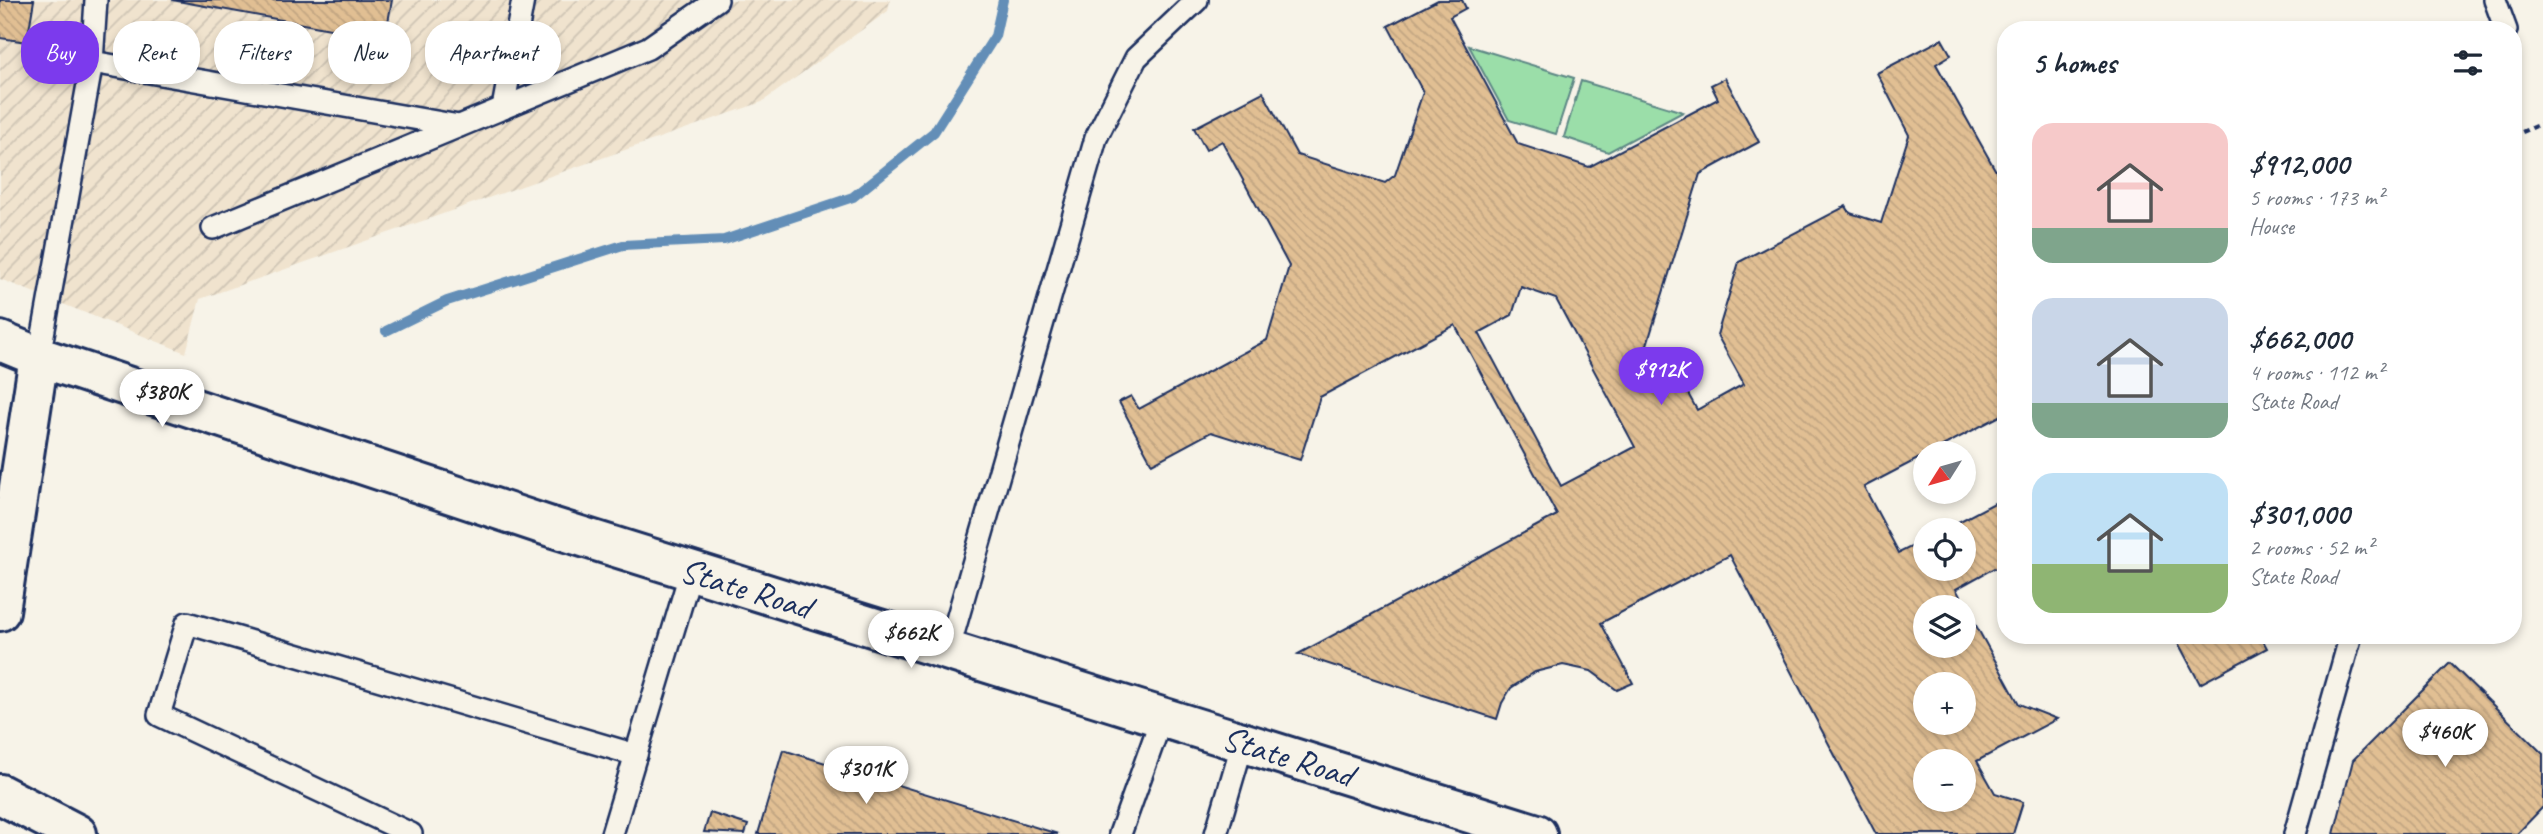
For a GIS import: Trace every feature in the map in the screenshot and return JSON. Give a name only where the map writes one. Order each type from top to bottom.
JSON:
[{"type":"main road","name":"State Road","points":[[0,341],[39,357],[691,571],[1538,834]]},
{"type":"main road","points":[[0,611],[39,357]]},
{"type":"main road","points":[[0,794],[77,834]]},
{"type":"lane","points":[[95,21],[96,0]]},
{"type":"lane","points":[[503,108],[523,0]]},
{"type":"lane","points":[[212,228],[648,48],[717,0]]},
{"type":"lane","points":[[948,650],[1096,138],[1136,58],[1197,0]]},
{"type":"lane","points":[[2495,0],[2503,21]]},
{"type":"lane","points":[[99,63],[459,126]]},
{"type":"lane","points":[[39,357],[88,84]]},
{"type":"lane","points":[[611,834],[691,571]]},
{"type":"lane","points":[[411,834],[159,715],[187,623],[635,755]]},
{"type":"lane","points":[[2295,834],[2348,644]]},
{"type":"lane","points":[[1120,834],[1162,717]]},
{"type":"lane","points":[[1216,834],[1242,742]]},
{"type":"path","points":[[2522,132],[2543,123]]},
{"type":"shaded area","points":[[0,0],[890,0],[888,11],[762,102],[200,299],[186,353],[0,279]]},
{"type":"green space","points":[[1469,46],[1574,78],[1556,134],[1509,120]]},
{"type":"green space","points":[[1581,81],[1683,112],[1608,152],[1564,137]]},
{"type":"building","points":[[0,0],[34,0],[30,21],[21,21],[21,41],[0,38]]},
{"type":"building","points":[[172,0],[392,0],[388,21],[328,21],[328,29],[314,26],[314,21],[287,21]]},
{"type":"building","points":[[1438,0],[1462,0],[1466,8],[1450,17],[1518,144],[1589,167],[1718,99],[1711,85],[1725,78],[1759,142],[1700,174],[1646,348],[1667,386],[1680,379],[1697,410],[1744,384],[1717,335],[1739,262],[1846,206],[1850,213],[1881,223],[1909,135],[1877,73],[1942,39],[1951,55],[1936,64],[1997,173],[1997,418],[1952,441],[1913,441],[1913,461],[1864,487],[1899,553],[1913,546],[1913,581],[1970,581],[1956,589],[1959,595],[1913,595],[1913,658],[1976,658],[1976,626],[2019,704],[2057,719],[1977,761],[1995,793],[2023,802],[2013,834],[1876,834],[1730,555],[1601,623],[1633,683],[1617,690],[1591,671],[1563,665],[1535,672],[1511,688],[1497,719],[1298,654],[1557,515],[1455,325],[1320,397],[1300,460],[1211,432],[1152,464],[1119,402],[1131,396],[1139,409],[1267,340],[1289,266],[1222,141],[1206,150],[1194,128],[1263,92],[1297,155],[1385,183],[1395,175],[1423,92],[1388,26]],"holes":[[[1521,287],[1556,299],[1635,447],[1561,486],[1479,333],[1512,315]]]},
{"type":"building","points":[[1997,502],[1997,569],[1976,578],[1976,518],[1966,518]]},
{"type":"building","points":[[2179,644],[2265,644],[2267,648],[2200,684]]},
{"type":"building","points":[[2450,663],[2543,754],[2543,807],[2517,834],[2334,834],[2353,760]]},
{"type":"building","points":[[783,750],[1058,834],[758,834]]},
{"type":"building","points":[[710,813],[748,825],[745,834],[704,832]]},
{"type":"waterway","points":[[386,331],[447,301],[623,245],[724,240],[853,197],[934,132],[995,36],[1003,0]]}]
